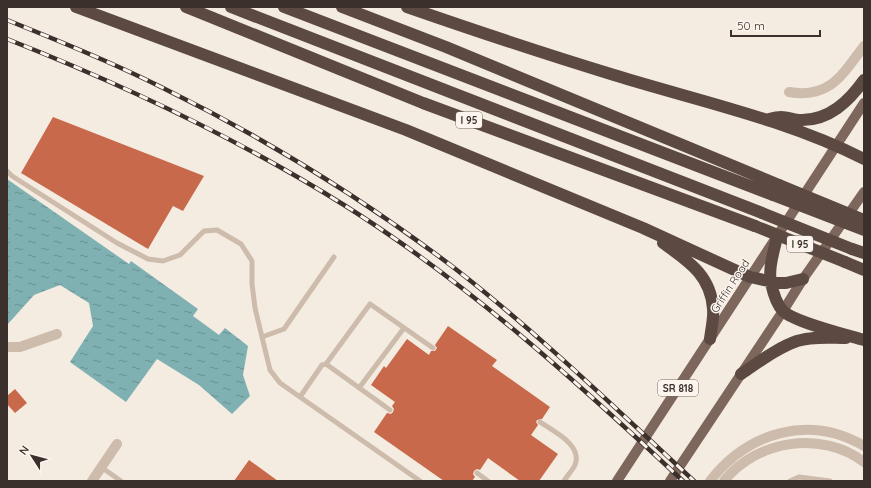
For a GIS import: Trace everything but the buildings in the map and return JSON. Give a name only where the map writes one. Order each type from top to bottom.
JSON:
[{"type":"highway","points":[[76,7],[406,130],[643,228],[750,277],[771,282],[786,283],[803,279]]},
{"type":"highway","name":"I 95","points":[[186,7],[423,103],[755,226],[864,270]]},
{"type":"highway","points":[[231,7],[864,253]]},
{"type":"highway","points":[[284,7],[776,190],[864,220]]},
{"type":"highway","points":[[342,7],[446,47],[776,190],[864,230]]},
{"type":"highway","points":[[407,7],[483,34],[614,75],[747,113],[836,145],[864,159]]},
{"type":"highway","points":[[765,119],[782,117],[801,120],[820,117],[838,109],[852,96],[864,80]]},
{"type":"highway","points":[[643,228],[690,262],[703,275],[711,292],[714,310],[710,339]]},
{"type":"highway","points":[[777,237],[771,264],[771,282],[776,300],[783,311],[799,320],[861,339]]},
{"type":"highway","points":[[741,374],[766,357],[798,341],[815,338],[861,339]]},
{"type":"main road","name":"Griffin Road","points":[[617,481],[864,103]]},
{"type":"main road","points":[[670,481],[803,279],[864,192]]},
{"type":"street","points":[[788,92],[809,94],[828,87],[845,71],[864,46]]},
{"type":"street","points":[[7,347],[20,347],[56,334]]},
{"type":"street","points":[[710,481],[722,467],[738,454],[749,446],[771,435],[801,430],[830,432],[842,435],[864,446]]},
{"type":"street","points":[[724,481],[741,464],[752,456],[780,445],[795,442],[825,444],[838,448],[864,462]]},
{"type":"street","points":[[92,481],[117,444]]},
{"type":"lane","points":[[7,171],[12,176],[117,242],[148,259],[163,261],[180,255],[204,231],[217,230],[241,244],[252,261],[252,284],[255,308],[270,370],[280,383],[420,481]]},
{"type":"lane","points":[[262,337],[284,328],[334,257]]},
{"type":"lane","points":[[300,397],[370,304],[433,348]]},
{"type":"lane","points":[[359,388],[404,328]]},
{"type":"lane","points":[[326,364],[390,410]]},
{"type":"lane","points":[[540,422],[573,446],[577,456],[575,465],[564,481]]},
{"type":"lane","points":[[101,467],[121,481]]},
{"type":"lane","points":[[477,474],[488,481]]},
{"type":"lane","points":[[790,481],[799,477],[830,481]]},
{"type":"water","points":[[7,179],[129,264],[131,261],[198,309],[193,316],[219,335],[225,328],[248,346],[243,375],[250,396],[232,414],[199,385],[157,359],[126,402],[70,362],[93,326],[89,303],[60,285],[34,295],[7,325]]},
{"type":"railway","points":[[7,20],[123,69],[199,106],[274,148],[348,193],[419,242],[485,292],[576,371],[694,481]]},
{"type":"railway","points":[[7,39],[137,94],[221,135],[304,181],[390,235],[478,300],[520,335],[561,370],[683,481]]}]
